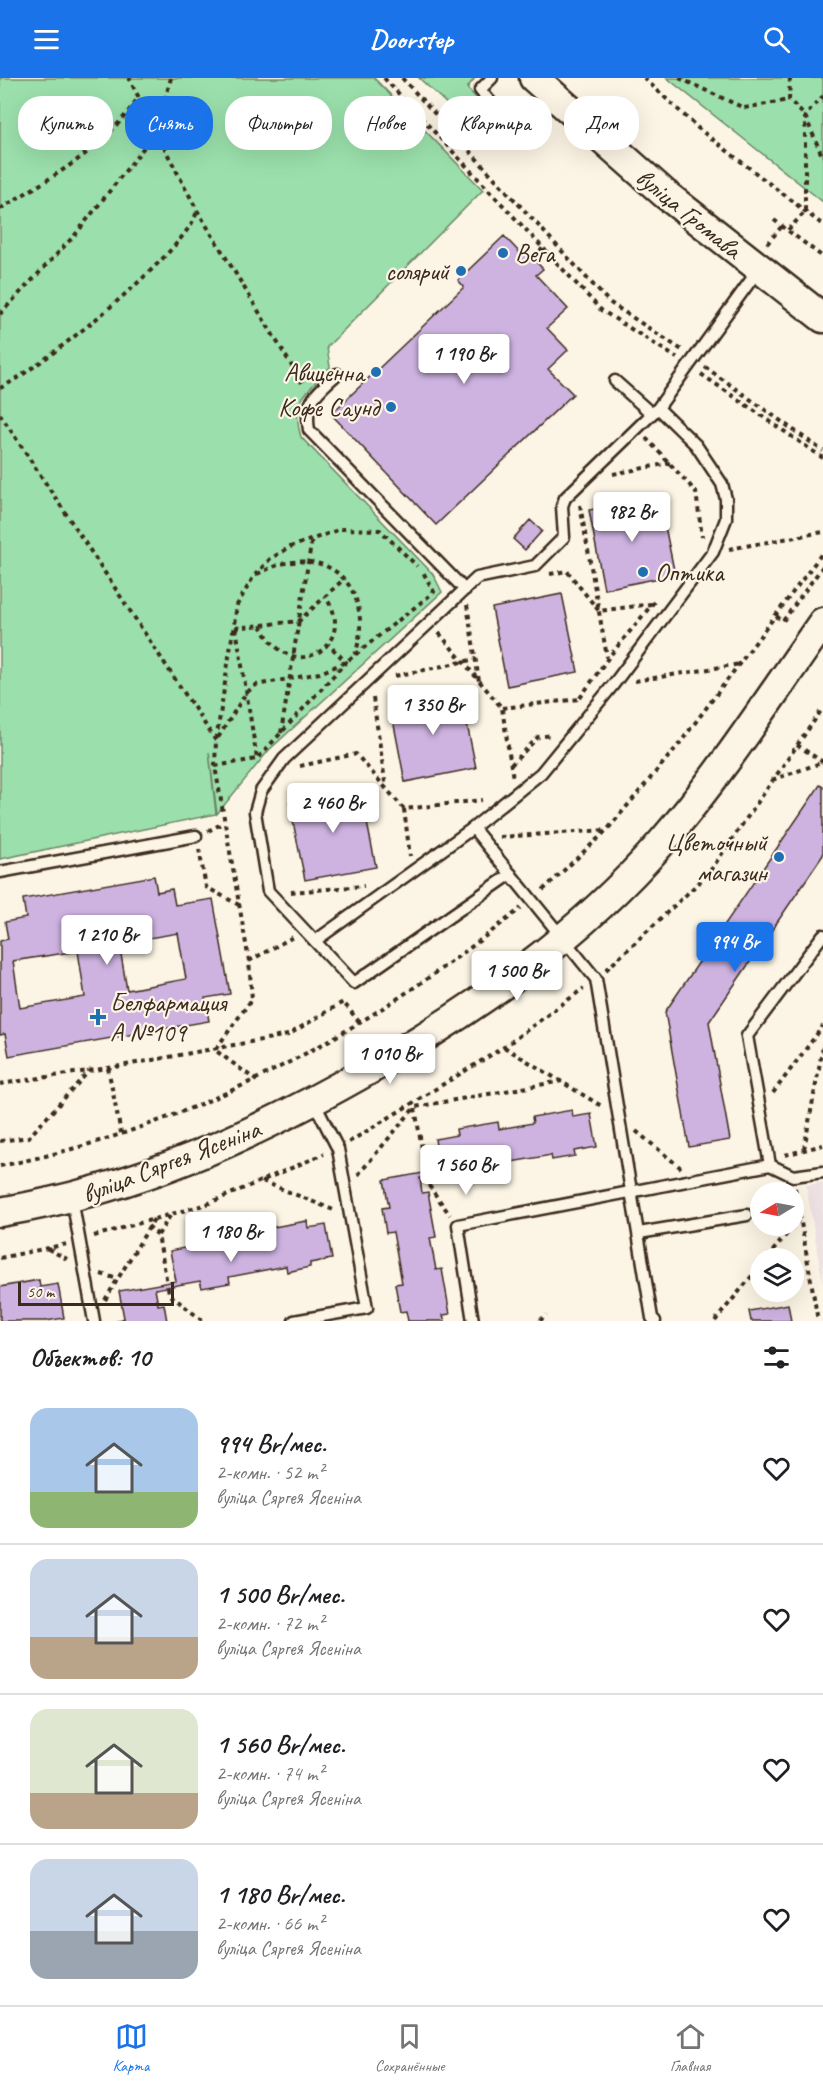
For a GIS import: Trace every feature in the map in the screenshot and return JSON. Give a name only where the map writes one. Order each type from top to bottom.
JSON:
[{"type":"main road","name":"вуліца Громава","points":[[534,78],[664,194],[823,318]]},
{"type":"main road","name":"вуліца Сяргея Ясеніна","points":[[0,1212],[72,1199],[195,1158],[314,1101],[442,1028],[564,939],[620,886],[688,810],[823,622]]},
{"type":"lane","points":[[485,96],[480,90],[492,78]]},
{"type":"lane","points":[[511,874],[354,983],[268,891],[255,812],[261,791],[284,759],[477,578],[535,566],[564,537],[562,506],[565,498],[655,411],[759,269]]},
{"type":"lane","points":[[337,374],[312,399],[306,414],[309,430],[465,590]]},
{"type":"lane","points":[[315,941],[473,828],[541,773],[613,685],[713,552],[726,519],[726,500],[722,484],[696,445],[615,381]]},
{"type":"lane","points":[[473,828],[596,979],[652,1320]]},
{"type":"lane","points":[[0,872],[196,836]]},
{"type":"lane","points":[[770,1166],[747,1036],[823,935]]},
{"type":"lane","points":[[294,1321],[367,1308],[338,1149],[314,1101]]},
{"type":"lane","points":[[474,1321],[458,1225],[770,1166],[793,1176],[823,1172]]},
{"type":"lane","points":[[72,1199],[94,1320]]},
{"type":"lane","points":[[639,1233],[747,1215]]},
{"type":"path","points":[[129,78],[137,96]]},
{"type":"path","points":[[166,96],[171,78]]},
{"type":"path","points":[[384,78],[601,310],[691,361],[823,451]]},
{"type":"path","points":[[402,78],[609,302],[823,458]]},
{"type":"path","points":[[644,78],[699,129],[823,225]]},
{"type":"path","points":[[679,78],[744,108],[789,100]]},
{"type":"path","points":[[789,78],[789,100],[805,116],[823,158]]},
{"type":"path","points":[[788,230],[805,212],[805,116],[823,96]]},
{"type":"path","points":[[0,209],[94,149],[125,118]]},
{"type":"path","points":[[0,314],[75,235],[142,150]]},
{"type":"path","points":[[165,150],[197,210],[312,399]]},
{"type":"path","points":[[0,388],[13,382],[79,333],[138,282],[166,255],[196,220],[197,210]]},
{"type":"path","points":[[774,220],[823,257]]},
{"type":"path","points":[[534,259],[543,248]]},
{"type":"path","points":[[0,414],[216,741]]},
{"type":"path","points":[[637,429],[696,492],[703,539]]},
{"type":"path","points":[[583,479],[670,463]]},
{"type":"path","points":[[579,501],[608,658]]},
{"type":"path","points":[[215,1050],[252,999],[249,961],[215,766],[216,741],[237,605],[254,576],[270,559],[312,538],[341,529],[380,530],[425,574],[434,592],[354,657],[321,673],[289,680],[267,681],[256,685],[246,693],[216,741]]},
{"type":"path","points":[[713,552],[823,532]]},
{"type":"path","points":[[281,734],[312,538]]},
{"type":"path","points":[[254,576],[287,563],[308,561],[331,568],[345,578],[353,590],[361,624],[360,641],[354,657]]},
{"type":"path","points":[[776,616],[783,621],[823,566]]},
{"type":"path","points":[[544,575],[567,571],[599,611]]},
{"type":"path","points":[[234,628],[299,621],[345,578]]},
{"type":"path","points":[[573,708],[608,658],[660,595]]},
{"type":"path","points":[[261,625],[273,647],[293,657],[308,657],[320,652],[328,644],[334,632],[336,618],[333,608],[324,597]]},
{"type":"path","points":[[474,598],[467,604],[479,682]]},
{"type":"path","points":[[599,611],[652,604]]},
{"type":"path","points":[[430,623],[502,708],[513,780],[504,786]]},
{"type":"path","points":[[234,628],[257,759]]},
{"type":"path","points":[[328,644],[346,662]]},
{"type":"path","points":[[393,676],[476,659]]},
{"type":"path","points":[[215,766],[257,759],[346,662]]},
{"type":"path","points":[[613,685],[741,664]]},
{"type":"path","points":[[379,691],[372,698],[386,789]]},
{"type":"path","points":[[502,708],[579,699]]},
{"type":"path","points":[[511,766],[538,737],[553,735],[559,726]]},
{"type":"path","points":[[797,745],[823,762]]},
{"type":"path","points":[[299,766],[356,754],[404,808],[410,856]]},
{"type":"path","points":[[771,780],[823,762]]},
{"type":"path","points":[[404,808],[486,800],[476,807]]},
{"type":"path","points":[[473,828],[499,837],[607,830]]},
{"type":"path","points":[[196,836],[207,887],[239,905]]},
{"type":"path","points":[[402,864],[420,849]]},
{"type":"path","points":[[285,893],[375,885],[365,891]]},
{"type":"path","points":[[249,961],[305,930]]},
{"type":"path","points":[[0,1084],[215,1050],[288,1035],[342,1002],[360,1023]]},
{"type":"path","points":[[759,1111],[823,1026]]},
{"type":"path","points":[[804,1149],[823,1046]]},
{"type":"path","points":[[215,1050],[257,1081]]},
{"type":"path","points":[[108,1068],[122,1132]]},
{"type":"path","points":[[0,1141],[29,1137],[89,1071]]},
{"type":"path","points":[[345,1189],[415,1105],[562,1082]]},
{"type":"path","points":[[415,1105],[427,1183],[458,1225]]},
{"type":"path","points":[[770,1166],[789,1152],[823,1145]]},
{"type":"path","points":[[789,1152],[794,1182]]},
{"type":"path","points":[[261,1181],[351,1217]]},
{"type":"path","points":[[158,1235],[171,1215]]},
{"type":"path","points":[[94,1320],[154,1219]]},
{"type":"path","points":[[143,1222],[158,1235],[169,1294],[203,1321]]},
{"type":"path","points":[[775,1248],[785,1236]]},
{"type":"path","points":[[803,1236],[818,1321]]},
{"type":"path","points":[[715,1321],[750,1278]]},
{"type":"path","points":[[540,1321],[546,1314]]},
{"type":"shaded area","points":[[823,1182],[823,1284],[806,1185]]},
{"type":"green space","points":[[0,78],[374,78],[392,96],[344,96],[344,150],[426,150],[426,131],[438,144],[438,150],[444,150],[483,190],[327,347],[330,367],[308,391],[299,405],[298,424],[301,437],[433,574],[442,592],[269,750],[217,814],[209,752],[216,814],[0,859]]},
{"type":"green space","points":[[419,78],[475,78],[467,88],[474,96],[438,96]]},
{"type":"green space","points":[[667,78],[823,78],[823,202]]},
{"type":"building","points":[[504,236],[520,253],[524,249],[543,269],[536,275],[568,309],[547,328],[568,350],[548,369],[573,394],[436,525],[331,414],[464,287],[458,280]]},
{"type":"building","points":[[659,497],[675,575],[604,589],[589,510]]},
{"type":"building","points":[[530,520],[542,531],[525,550],[513,539]]},
{"type":"building","points":[[562,594],[578,672],[507,686],[492,608]]},
{"type":"building","points":[[460,690],[476,768],[405,782],[390,704]]},
{"type":"building","points":[[820,785],[823,787],[823,855],[709,1022],[730,1140],[689,1147],[665,1012]]},
{"type":"building","points":[[360,788],[376,867],[305,880],[289,802]]},
{"type":"building","points":[[154,876],[157,892],[172,889],[175,905],[213,899],[230,994],[205,998],[209,1021],[9,1056],[5,1034],[0,1035],[0,941],[8,939],[5,922],[26,918],[23,899]],"holes":[[[178,933],[186,979],[127,990],[119,943]],[[78,951],[85,997],[20,1008],[13,961]]]},
{"type":"building","points":[[572,1110],[573,1117],[591,1114],[597,1147],[574,1151],[575,1156],[552,1160],[551,1155],[494,1165],[495,1172],[466,1177],[465,1170],[420,1178],[422,1193],[428,1192],[436,1237],[430,1238],[436,1270],[442,1269],[450,1314],[443,1315],[445,1321],[408,1321],[406,1311],[400,1312],[395,1284],[402,1283],[393,1232],[386,1233],[382,1208],[389,1207],[384,1180],[440,1170],[435,1139],[457,1135],[456,1129],[498,1122],[499,1129],[533,1123],[532,1117]]},
{"type":"building","points":[[307,1221],[308,1228],[326,1225],[332,1259],[310,1263],[310,1267],[287,1272],[286,1266],[229,1277],[230,1283],[202,1288],[200,1281],[155,1289],[158,1305],[164,1304],[167,1321],[117,1321],[124,1318],[119,1291],[176,1281],[170,1251],[193,1246],[192,1241],[233,1233],[235,1240],[269,1234],[268,1228]]},
{"type":"building","points":[[39,1280],[40,1287],[58,1284],[64,1318],[46,1321],[0,1321],[0,1287]]},
{"type":"building","points":[[788,1304],[791,1321],[751,1321],[749,1311]]},
{"type":"place","name":"Вега","points":[[503,253]]},
{"type":"place","name":"солярий","points":[[461,271]]},
{"type":"place","name":"Авиценна","points":[[376,372]]},
{"type":"place","name":"Кофе Саунд","points":[[391,407]]},
{"type":"place","name":"Оптика","points":[[643,572]]},
{"type":"place","name":"Цветочный магазин","points":[[779,857]]},
{"type":"place","name":"Белфармация А №109","points":[[98,1017]]}]
